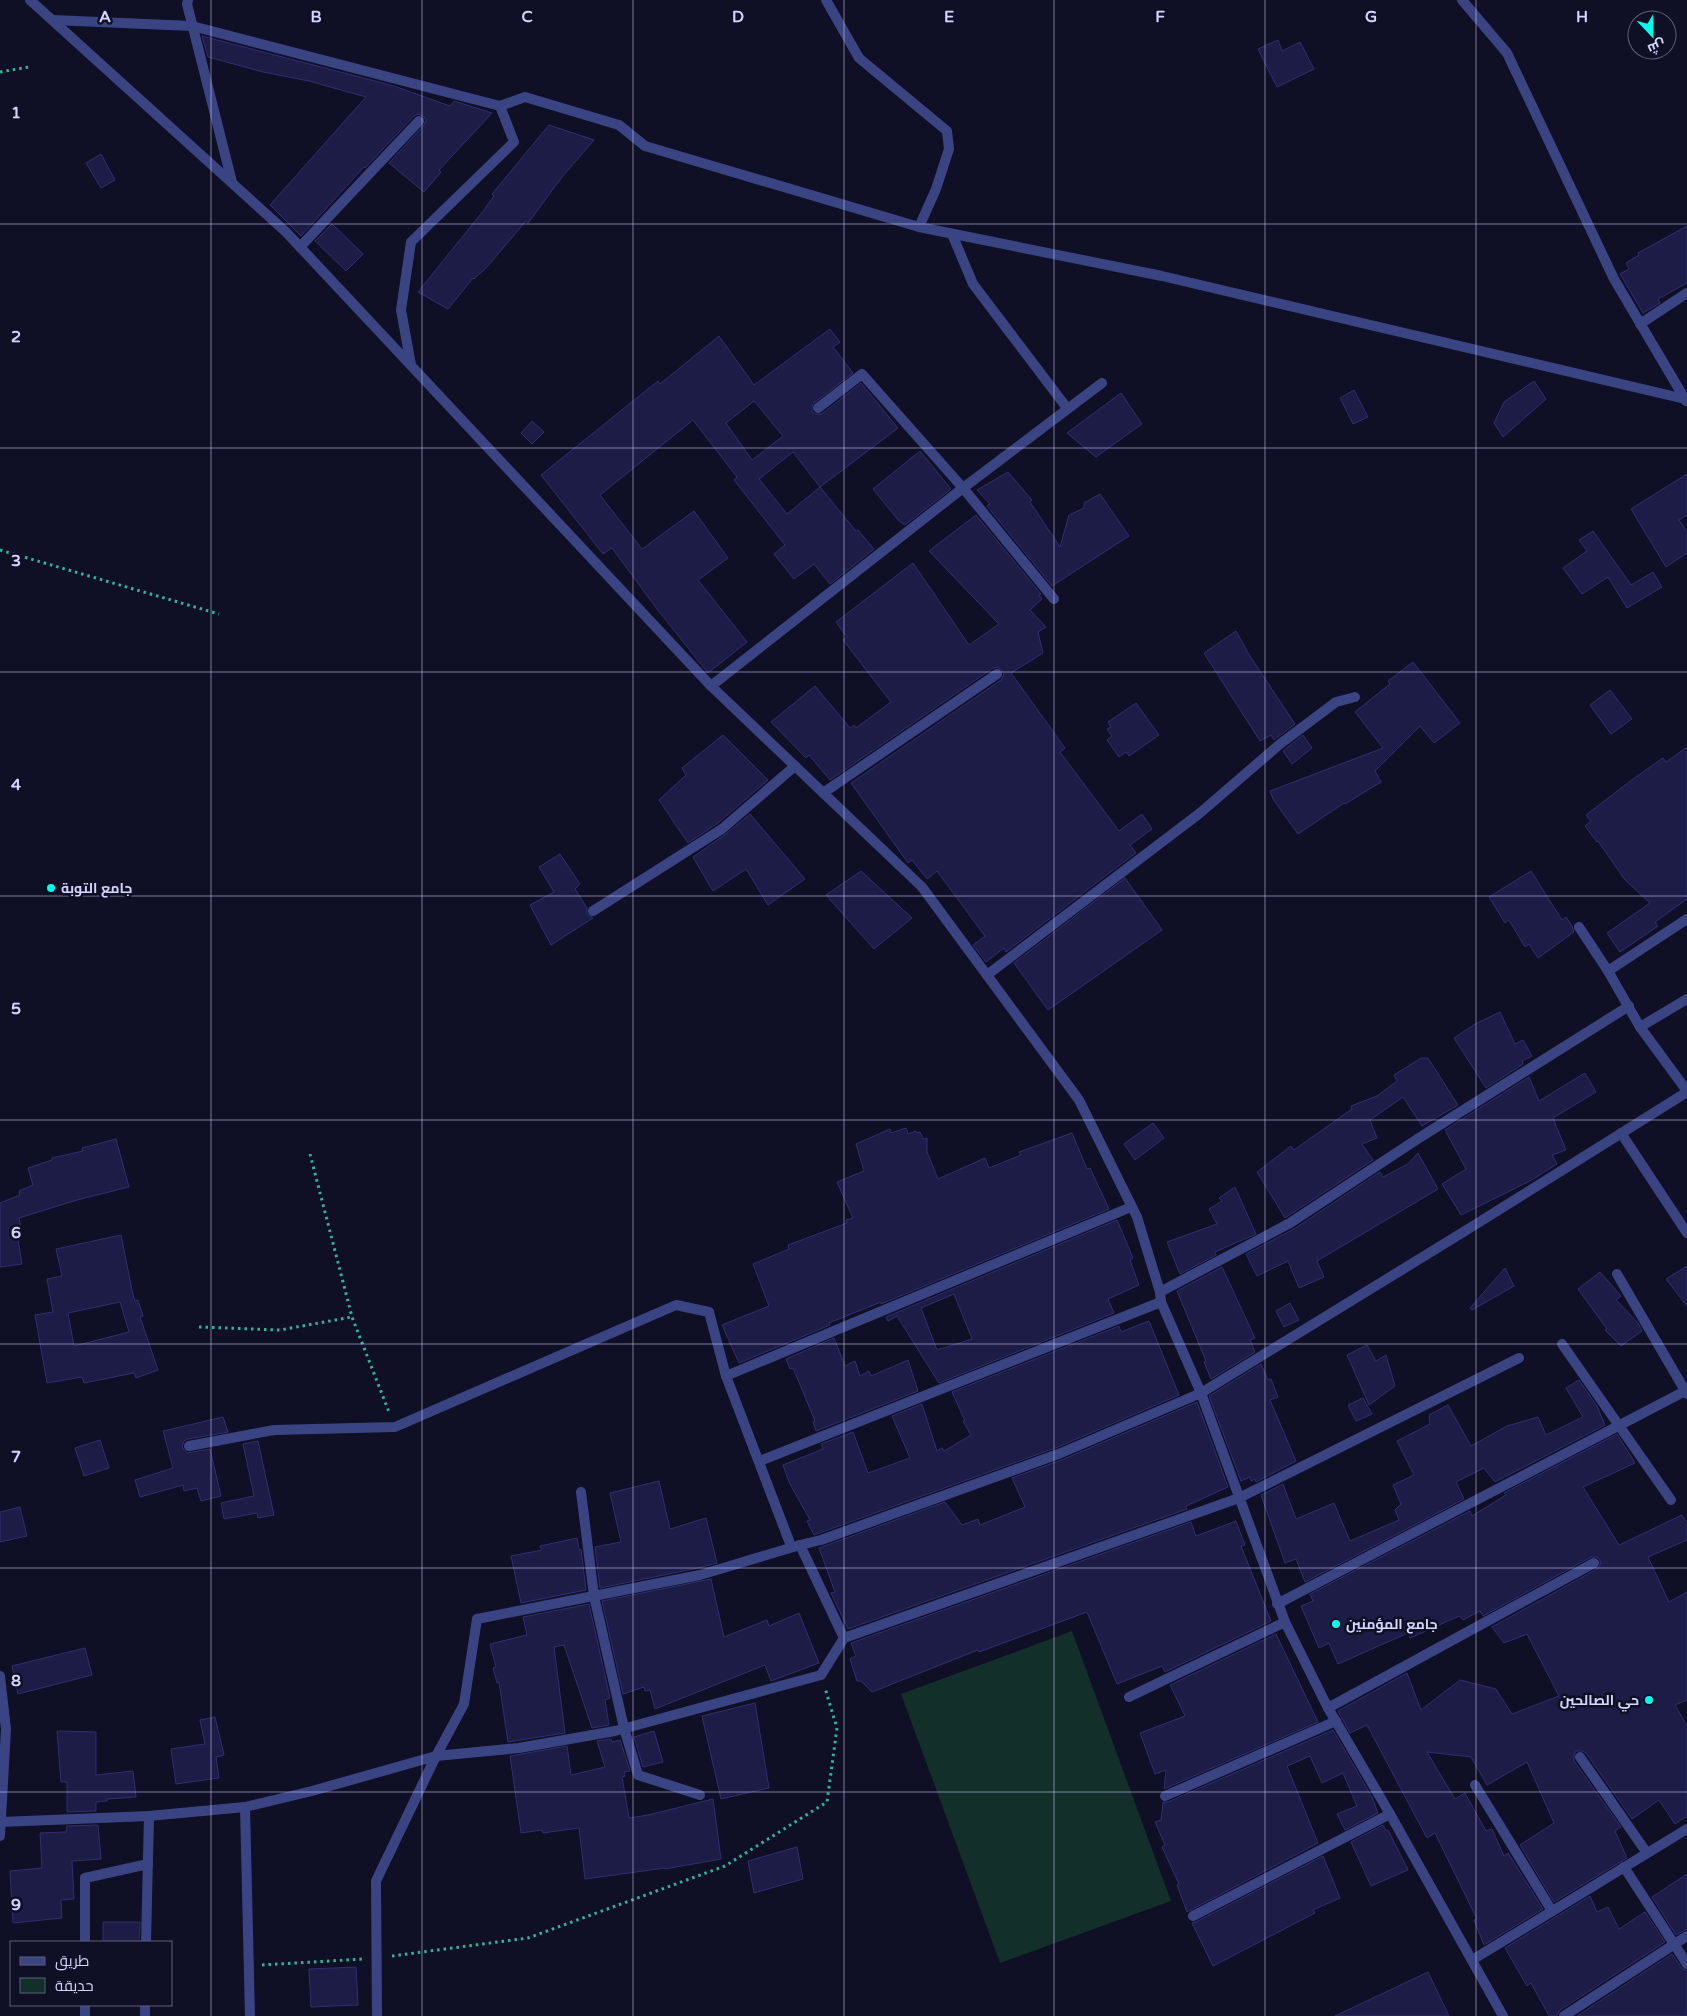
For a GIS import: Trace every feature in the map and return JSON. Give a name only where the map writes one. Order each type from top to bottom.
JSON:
[{"type":"street","points":[[30,0],[232,182],[300,247],[711,686],[922,887],[1079,1100],[1137,1217],[1160,1297],[1201,1393],[1285,1622],[1328,1708],[1390,1814],[1503,2016]]},
{"type":"street","points":[[188,0],[187,4],[192,26],[232,182]]},
{"type":"street","points":[[826,0],[859,58],[947,131],[949,149],[936,189],[919,227]]},
{"type":"street","points":[[1462,0],[1507,53],[1614,279],[1686,401]]},
{"type":"street","points":[[53,20],[192,26],[500,106],[525,98],[619,125],[645,146],[919,227],[1162,276],[1686,401]]},
{"type":"street","points":[[412,366],[401,310],[411,242],[514,142],[500,106]]},
{"type":"street","points":[[300,247],[419,121]]},
{"type":"street","points":[[952,234],[973,284],[1067,408]]},
{"type":"street","points":[[1640,324],[1687,293]]},
{"type":"street","points":[[818,408],[862,374],[963,488],[1054,599]]},
{"type":"street","points":[[711,686],[963,488],[1102,383]]},
{"type":"street","points":[[823,793],[997,674]]},
{"type":"street","points":[[987,975],[1200,813],[1280,744],[1336,702],[1355,697]]},
{"type":"street","points":[[593,911],[722,829],[795,766]]},
{"type":"street","points":[[1608,971],[1687,919]]},
{"type":"street","points":[[377,2016],[376,1881],[436,1756],[464,1704],[477,1619],[700,1575],[820,1540],[1061,1453],[1201,1393],[1457,1237],[1687,1091],[1640,1027],[1608,971],[1579,927]]},
{"type":"street","points":[[1640,1027],[1687,999]]},
{"type":"street","points":[[760,1461],[1160,1297],[1290,1223],[1419,1138],[1629,1006]]},
{"type":"street","points":[[1621,1134],[1687,1233]]},
{"type":"street","points":[[726,1376],[1130,1206]]},
{"type":"street","points":[[1277,1604],[1619,1425],[1686,1392],[1616,1274]]},
{"type":"street","points":[[189,1446],[274,1430],[395,1427],[676,1305],[709,1312],[726,1376],[760,1461],[796,1546],[844,1638]]},
{"type":"street","points":[[1562,1344],[1671,1500]]},
{"type":"street","points":[[1,1822],[149,1816],[245,1806],[312,1791],[436,1756],[518,1748],[624,1728],[820,1675],[844,1638],[1239,1498],[1520,1358]]},
{"type":"street","points":[[581,1492],[594,1596],[624,1728],[638,1775],[700,1795]]},
{"type":"street","points":[[1328,1708],[1594,1563]]},
{"type":"street","points":[[1129,1697],[1285,1622]]},
{"type":"street","points":[[0,1676],[6,1729],[0,1836]]},
{"type":"street","points":[[1165,1796],[1336,1720]]},
{"type":"street","points":[[1580,1757],[1647,1854]]},
{"type":"street","points":[[1475,1785],[1552,1911]]},
{"type":"street","points":[[245,1806],[250,2016]]},
{"type":"street","points":[[1193,1916],[1390,1814]]},
{"type":"street","points":[[146,1941],[149,1816]]},
{"type":"street","points":[[1472,1960],[1687,1829]]},
{"type":"street","points":[[85,1941],[85,1878],[148,1864]]},
{"type":"street","points":[[1624,1867],[1687,1964]]},
{"type":"street","points":[[1564,2016],[1687,1936]]},
{"type":"path","points":[[0,72],[29,67]]},
{"type":"path","points":[[0,550],[219,614]]},
{"type":"path","points":[[310,1154],[352,1317],[395,1427]]},
{"type":"path","points":[[199,1327],[280,1330],[352,1317]]},
{"type":"path","points":[[249,1966],[377,1958],[528,1938],[725,1866],[827,1802],[837,1728],[820,1675]]},
{"type":"green space","points":[[1072,1631],[1171,1901],[1000,1963],[901,1694]]},
{"type":"building","points":[[202,36],[394,86],[450,106],[454,101],[492,113],[439,170],[441,172],[424,192],[389,163],[424,125],[426,120],[423,116],[418,114],[414,116],[301,236],[270,205],[366,97],[309,81],[263,72],[208,57]]},
{"type":"building","points":[[1278,40],[1282,51],[1300,42],[1314,69],[1277,87],[1258,49]]},
{"type":"building","points":[[549,125],[594,140],[562,177],[528,223],[526,221],[487,267],[473,278],[448,309],[418,292],[484,210],[494,196],[492,194]]},
{"type":"building","points":[[101,154],[115,180],[101,188],[86,163]]},
{"type":"building","points":[[332,224],[363,254],[346,271],[315,241]]},
{"type":"building","points":[[1687,226],[1687,283],[1658,299],[1660,303],[1643,313],[1620,274],[1629,269],[1626,263],[1639,255],[1638,253]]},
{"type":"building","points":[[830,329],[840,342],[833,347],[853,373],[814,403],[812,412],[822,414],[861,383],[898,428],[820,487],[856,531],[858,530],[874,549],[830,584],[814,564],[794,579],[774,554],[785,545],[734,480],[737,477],[693,420],[600,495],[642,549],[694,511],[728,558],[698,580],[747,642],[708,673],[612,548],[603,554],[541,475],[658,381],[660,384],[719,336],[754,385]],"holes":[[[754,401],[783,436],[752,460],[726,423]],[[793,452],[820,487],[787,514],[759,479]]]},
{"type":"building","points":[[1534,381],[1546,399],[1503,437],[1494,423],[1504,402]]},
{"type":"building","points":[[1354,390],[1368,417],[1353,424],[1340,398]]},
{"type":"building","points":[[1121,393],[1142,424],[1096,457],[1067,433]]},
{"type":"building","points":[[532,421],[544,432],[532,444],[521,433]]},
{"type":"building","points":[[920,451],[951,489],[905,525],[899,521],[873,489]]},
{"type":"building","points":[[1008,472],[1032,500],[1030,502],[1060,547],[1069,515],[1084,508],[1084,503],[1100,494],[1129,536],[1052,586],[987,506],[990,504],[977,490]]},
{"type":"building","points":[[1687,474],[1687,515],[1679,520],[1687,532],[1687,553],[1666,567],[1631,509]]},
{"type":"building","points":[[976,515],[1041,594],[1039,595],[1042,599],[1030,610],[1046,627],[1038,632],[1043,653],[1011,673],[1065,748],[1060,752],[1119,831],[1142,814],[1152,829],[1130,845],[1136,853],[1006,952],[1004,948],[986,962],[973,945],[985,936],[937,871],[927,879],[912,860],[908,863],[851,783],[1001,680],[1004,674],[1002,670],[997,667],[993,668],[830,780],[809,755],[806,758],[771,722],[815,686],[850,728],[854,725],[856,728],[891,702],[843,640],[847,637],[836,622],[913,563],[969,645],[999,624],[929,551]]},
{"type":"building","points":[[1593,531],[1631,585],[1653,572],[1662,587],[1627,608],[1608,577],[1582,594],[1563,568],[1587,551],[1579,540]]},
{"type":"building","points":[[1236,631],[1248,653],[1295,724],[1274,740],[1271,735],[1260,741],[1204,653]]},
{"type":"building","points":[[1413,662],[1460,723],[1434,743],[1420,726],[1375,771],[1381,782],[1344,803],[1298,834],[1273,799],[1270,791],[1383,748],[1355,712],[1390,684],[1388,681]]},
{"type":"building","points":[[1610,690],[1632,719],[1611,734],[1590,705]]},
{"type":"building","points":[[1136,703],[1159,735],[1129,756],[1126,752],[1119,757],[1107,740],[1112,736],[1107,729],[1111,727],[1108,722]]},
{"type":"building","points":[[723,735],[768,780],[718,823],[688,843],[659,800],[686,775],[682,768]]},
{"type":"building","points":[[1303,735],[1312,748],[1292,764],[1283,751]]},
{"type":"building","points":[[1687,747],[1687,899],[1655,922],[1658,926],[1620,952],[1607,933],[1650,903],[1625,880],[1598,841],[1585,826],[1591,821],[1586,815],[1663,758],[1666,762]]},
{"type":"building","points":[[750,814],[805,879],[768,905],[746,869],[713,891],[693,857],[726,834]]},
{"type":"building","points":[[560,854],[580,884],[575,889],[587,908],[587,914],[593,918],[551,945],[530,905],[554,892],[539,867]]},
{"type":"building","points":[[861,871],[912,918],[874,949],[826,895]]},
{"type":"building","points":[[1531,871],[1562,920],[1566,917],[1574,932],[1538,958],[1529,944],[1525,947],[1509,920],[1505,923],[1489,897]]},
{"type":"building","points":[[1125,878],[1162,930],[1048,1010],[1014,963]]},
{"type":"building","points":[[1500,1012],[1515,1044],[1523,1040],[1532,1056],[1522,1061],[1523,1064],[1486,1088],[1454,1038],[1475,1024]]},
{"type":"building","points":[[1421,1058],[1428,1058],[1458,1105],[1422,1126],[1403,1097],[1370,1120],[1377,1138],[1362,1144],[1373,1160],[1285,1218],[1257,1172],[1291,1146],[1294,1150],[1352,1109],[1351,1106],[1377,1096],[1397,1081],[1394,1075]]},
{"type":"building","points":[[1585,1073],[1596,1092],[1553,1118],[1566,1150],[1552,1155],[1557,1164],[1530,1181],[1461,1215],[1442,1184],[1466,1169],[1445,1130],[1529,1077],[1539,1101]]},
{"type":"building","points":[[1153,1123],[1164,1138],[1135,1160],[1124,1144]]},
{"type":"building","points":[[906,1128],[908,1134],[916,1131],[917,1133],[920,1132],[923,1139],[927,1138],[927,1152],[938,1179],[985,1158],[989,1168],[1021,1155],[1019,1152],[1072,1133],[1087,1169],[1090,1168],[1109,1209],[881,1304],[881,1302],[829,1323],[830,1325],[739,1363],[722,1325],[769,1306],[753,1264],[789,1249],[788,1245],[847,1223],[846,1220],[853,1218],[837,1182],[864,1171],[856,1144],[890,1129],[891,1133]]},
{"type":"building","points":[[116,1139],[129,1187],[77,1200],[19,1218],[22,1233],[17,1234],[22,1264],[0,1267],[0,1203],[20,1195],[19,1191],[33,1185],[28,1168],[52,1160],[52,1158],[83,1151],[82,1148]]},
{"type":"building","points":[[1418,1153],[1438,1189],[1317,1261],[1324,1277],[1299,1288],[1288,1261],[1257,1276],[1246,1254],[1294,1229],[1380,1172],[1383,1177],[1408,1164]]},
{"type":"building","points":[[1235,1187],[1256,1234],[1215,1252],[1216,1255],[1180,1274],[1167,1242],[1217,1224],[1209,1209],[1222,1201],[1219,1198]]},
{"type":"building","points":[[1117,1220],[1133,1258],[1130,1260],[1139,1285],[1108,1299],[1114,1313],[939,1383],[897,1316],[888,1321],[886,1317]],"holes":[[[954,1294],[972,1339],[937,1350],[921,1308]]]},
{"type":"building","points":[[121,1235],[133,1295],[135,1301],[138,1300],[143,1316],[140,1317],[158,1370],[136,1378],[134,1373],[84,1383],[82,1377],[47,1383],[35,1315],[53,1312],[47,1279],[62,1276],[56,1249]],"holes":[[[120,1302],[129,1332],[74,1346],[68,1313]]]},
{"type":"building","points":[[1687,1266],[1687,1306],[1666,1279]]},
{"type":"building","points":[[1222,1267],[1255,1338],[1250,1340],[1255,1352],[1211,1379],[1204,1362],[1206,1361],[1177,1291]]},
{"type":"building","points":[[1505,1268],[1514,1286],[1472,1310],[1470,1308]]},
{"type":"building","points":[[1600,1272],[1621,1296],[1616,1300],[1638,1323],[1642,1331],[1621,1346],[1605,1330],[1607,1329],[1578,1289]]},
{"type":"building","points":[[1290,1303],[1299,1320],[1284,1327],[1276,1311]]},
{"type":"building","points":[[1149,1321],[1179,1395],[1058,1447],[814,1535],[807,1521],[810,1520],[789,1482],[783,1465],[823,1449],[821,1444],[853,1432],[868,1473],[910,1458],[892,1416],[922,1404],[937,1451],[942,1448],[944,1451],[971,1435],[963,1421],[965,1421],[952,1392],[1119,1326],[1121,1332]]},
{"type":"building","points":[[834,1338],[845,1366],[855,1361],[860,1376],[869,1371],[871,1376],[908,1360],[918,1391],[816,1431],[813,1422],[815,1421],[793,1368],[790,1369],[786,1359]]},
{"type":"building","points":[[1367,1345],[1376,1361],[1386,1355],[1395,1386],[1369,1405],[1347,1355]]},
{"type":"building","points":[[1261,1364],[1268,1380],[1271,1379],[1278,1397],[1270,1400],[1296,1461],[1256,1482],[1255,1479],[1251,1481],[1250,1477],[1241,1481],[1209,1396]]},
{"type":"building","points":[[1579,1380],[1597,1406],[1605,1425],[1495,1482],[1484,1468],[1456,1482],[1464,1499],[1305,1582],[1296,1559],[1285,1563],[1261,1495],[1283,1484],[1296,1519],[1334,1503],[1350,1541],[1399,1520],[1395,1510],[1401,1504],[1393,1485],[1414,1475],[1397,1441],[1430,1424],[1429,1415],[1448,1405],[1471,1446],[1507,1426],[1538,1417],[1546,1435],[1583,1417],[1566,1388]]},
{"type":"building","points":[[1363,1398],[1372,1414],[1356,1421],[1348,1405]]},
{"type":"building","points":[[1197,1402],[1228,1487],[1186,1506],[1187,1509],[848,1629],[831,1593],[835,1592],[819,1548],[945,1502],[962,1525],[978,1519],[980,1525],[1025,1507],[1012,1478],[1064,1459]]},
{"type":"building","points":[[223,1417],[228,1432],[188,1439],[184,1441],[182,1447],[187,1453],[210,1449],[221,1496],[201,1501],[197,1488],[184,1491],[183,1485],[140,1497],[135,1480],[173,1468],[163,1431]]},
{"type":"building","points":[[1617,1434],[1635,1463],[1583,1487],[1619,1545],[1682,1515],[1687,1523],[1687,1540],[1648,1557],[1669,1602],[1687,1592],[1687,1700],[1675,1705],[1687,1726],[1687,1816],[1675,1824],[1659,1800],[1632,1819],[1586,1753],[1576,1751],[1574,1761],[1621,1827],[1615,1831],[1627,1858],[1554,1902],[1520,1845],[1554,1823],[1527,1762],[1487,1785],[1471,1757],[1427,1752],[1455,1799],[1465,1793],[1486,1831],[1492,1829],[1504,1856],[1508,1853],[1543,1909],[1484,1945],[1474,1920],[1477,1919],[1435,1833],[1427,1838],[1367,1725],[1350,1733],[1338,1711],[1407,1673],[1421,1710],[1460,1680],[1496,1689],[1512,1714],[1559,1696],[1527,1634],[1504,1643],[1492,1627],[1597,1569],[1600,1566],[1600,1560],[1597,1557],[1591,1557],[1483,1616],[1480,1611],[1463,1620],[1460,1616],[1457,1617],[1410,1638],[1408,1633],[1338,1664],[1329,1643],[1319,1648],[1301,1606],[1313,1601],[1310,1594],[1470,1511],[1472,1516],[1506,1495],[1504,1493]]},
{"type":"building","points":[[100,1440],[109,1468],[84,1476],[75,1448]]},
{"type":"building","points":[[258,1441],[274,1515],[258,1518],[257,1513],[224,1519],[221,1503],[254,1496],[243,1444]]},
{"type":"building","points":[[659,1481],[670,1529],[706,1518],[717,1563],[600,1588],[595,1547],[621,1542],[610,1493]]},
{"type":"building","points":[[20,1507],[27,1536],[0,1542],[0,1512]]},
{"type":"building","points":[[1236,1521],[1245,1545],[1241,1546],[1271,1621],[1165,1672],[1162,1666],[1117,1684],[1087,1612],[979,1652],[978,1650],[872,1692],[861,1681],[857,1681],[850,1659],[856,1656],[851,1643],[1191,1522],[1196,1536]]},
{"type":"building","points":[[577,1538],[579,1550],[581,1549],[586,1590],[521,1603],[511,1556],[542,1550],[540,1546]]},
{"type":"building","points":[[711,1579],[724,1637],[767,1620],[769,1626],[799,1613],[819,1663],[771,1681],[765,1665],[655,1709],[650,1690],[645,1691],[644,1687],[623,1694],[602,1601]]},
{"type":"building","points":[[589,1604],[610,1698],[605,1700],[609,1725],[592,1728],[564,1645],[554,1647],[565,1733],[508,1742],[499,1682],[497,1683],[493,1668],[496,1667],[490,1644],[527,1635],[523,1617]]},
{"type":"building","points":[[1276,1634],[1318,1722],[1164,1789],[1166,1770],[1155,1774],[1140,1733],[1185,1716],[1170,1685]]},
{"type":"building","points":[[85,1648],[92,1675],[18,1694],[12,1666]]},
{"type":"building","points":[[755,1703],[769,1788],[721,1799],[702,1716]]},
{"type":"building","points":[[215,1717],[224,1755],[216,1757],[219,1778],[176,1784],[171,1749],[205,1744],[200,1720]]},
{"type":"building","points":[[1333,1730],[1372,1797],[1378,1813],[1345,1830],[1337,1814],[1357,1806],[1343,1773],[1322,1783],[1310,1756],[1287,1766],[1318,1843],[1187,1912],[1177,1885],[1179,1884],[1162,1847],[1165,1845],[1155,1822],[1161,1820],[1163,1802],[1168,1802]]},
{"type":"building","points":[[57,1731],[96,1732],[96,1775],[133,1771],[136,1797],[107,1799],[107,1801],[96,1802],[96,1811],[67,1812],[67,1782],[61,1782]]},
{"type":"building","points":[[654,1731],[663,1762],[643,1767],[634,1737]]},
{"type":"building","points":[[611,1739],[612,1742],[620,1740],[630,1771],[624,1772],[625,1776],[622,1777],[629,1818],[713,1799],[721,1859],[665,1869],[585,1879],[579,1828],[543,1833],[542,1830],[521,1833],[510,1756],[567,1746],[571,1775],[605,1767],[597,1741]]},
{"type":"building","points":[[98,1825],[101,1859],[72,1861],[74,1899],[61,1900],[62,1918],[13,1923],[10,1871],[42,1868],[40,1833],[66,1832],[67,1826]]},
{"type":"building","points":[[1383,1825],[1386,1831],[1388,1830],[1408,1870],[1371,1886],[1351,1842]]},
{"type":"building","points":[[797,1847],[803,1879],[754,1893],[748,1861]]},
{"type":"building","points":[[1323,1856],[1340,1898],[1313,1910],[1315,1913],[1213,1966],[1192,1923]]},
{"type":"building","points":[[1687,1874],[1687,1929],[1676,1935],[1652,1897]]},
{"type":"building","points":[[1590,1896],[1597,1912],[1608,1907],[1619,1929],[1645,1912],[1665,1942],[1560,2010],[1557,2016],[1549,2016],[1531,1983],[1527,1986],[1505,1948]]},
{"type":"building","points":[[103,1922],[140,1922],[139,1941],[103,1941]]},
{"type":"building","points":[[1672,1954],[1682,1968],[1687,1971],[1687,2016],[1577,2016]]},
{"type":"building","points":[[356,1967],[358,2005],[311,2007],[309,1969]]},
{"type":"building","points":[[1428,1972],[1449,2016],[1335,2016]]},
{"type":"place","name":"جامع التوبة","points":[[51,888]]},
{"type":"place","name":"جامع المؤمنين","points":[[1336,1624]]},
{"type":"place","name":"حي الصالحين","points":[[1649,1700]]}]
